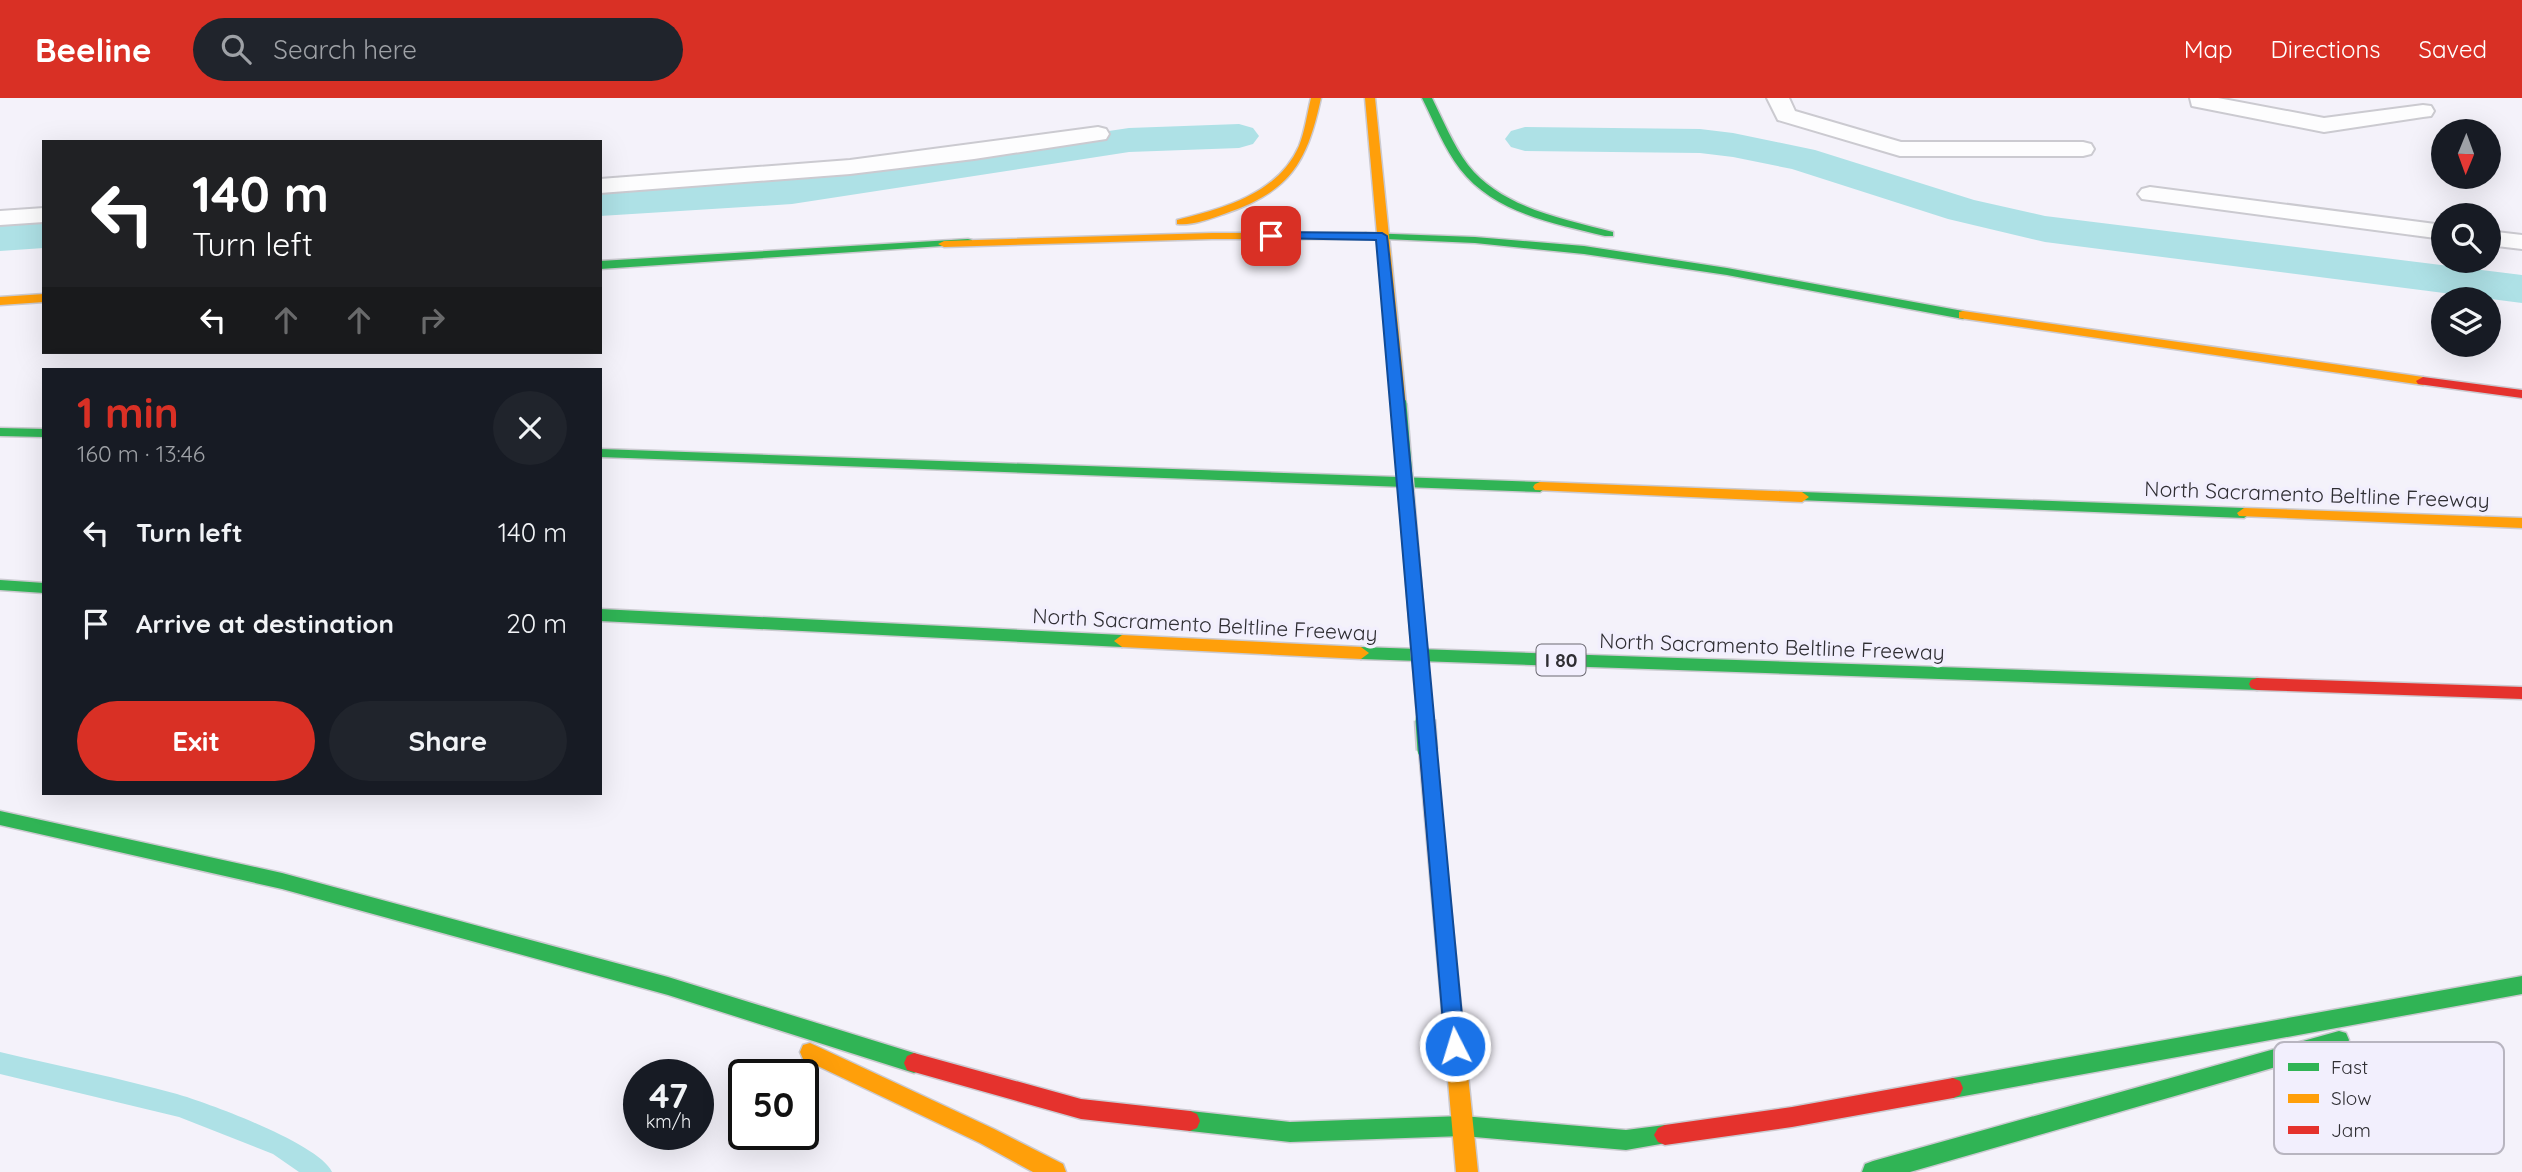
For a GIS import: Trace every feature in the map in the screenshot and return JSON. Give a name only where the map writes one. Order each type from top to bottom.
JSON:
[{"type":"main road","points":[[602,265],[944,244],[1163,226],[1204,218],[1238,207],[1266,192],[1285,176],[1301,153],[1316,98]]},
{"type":"main road","points":[[1370,98],[1467,1172]]},
{"type":"main road","points":[[1427,98],[1470,176],[1494,192],[1522,207],[1725,270]]},
{"type":"main road","points":[[944,244],[1216,236],[1382,236],[1480,240],[1556,247],[1725,270],[1890,302],[2236,357],[2522,394]]},
{"type":"main road","points":[[0,301],[42,298]]},
{"type":"main road","points":[[0,432],[42,433]]},
{"type":"main road","name":"North Sacramento Beltline Freeway","points":[[602,453],[2522,523]]},
{"type":"main road","points":[[0,585],[42,588]]},
{"type":"main road","name":"North Sacramento Beltline Freeway","points":[[602,615],[1337,652],[2522,694]]},
{"type":"main road","points":[[0,818],[282,881],[668,986],[887,1056],[1081,1109],[1290,1132],[1463,1126],[1626,1140],[1792,1117],[2522,987]]},
{"type":"main road","points":[[668,986],[987,1136],[1055,1172]]},
{"type":"main road","points":[[2390,1026],[2522,987]]},
{"type":"main road","points":[[2332,1042],[2350,1037]]},
{"type":"main road","points":[[1873,1172],[2274,1059]]},
{"type":"lane","points":[[1778,98],[1786,115],[1900,149],[2083,149]]},
{"type":"lane","points":[[2201,98],[2200,100],[2325,125],[2423,111]]},
{"type":"lane","points":[[602,186],[841,169],[961,156],[1098,134]]},
{"type":"lane","points":[[2150,194],[2431,230]]},
{"type":"lane","points":[[0,218],[42,215]]},
{"type":"lane","points":[[2501,240],[2522,242]]},
{"type":"waterway","points":[[602,203],[792,191],[1129,140],[1239,136]]},
{"type":"waterway","points":[[1525,139],[1700,141],[1733,145],[1801,159],[1963,210],[2045,229],[2522,289]]},
{"type":"waterway","points":[[0,238],[42,235]]},
{"type":"waterway","points":[[0,1063],[179,1106],[281,1146],[320,1172]]},
{"type":"traffic: fast","points":[[1427,98],[1457,157],[1484,187],[1535,213],[1609,234]]},
{"type":"traffic: fast","points":[[1366,236],[1530,244],[1632,256],[1963,315]]},
{"type":"traffic: fast","points":[[602,265],[968,242]]},
{"type":"traffic: fast","points":[[1399,404],[1427,750]]},
{"type":"traffic: fast","points":[[0,432],[42,433]]},
{"type":"traffic: fast","points":[[602,453],[1540,487]]},
{"type":"traffic: fast","points":[[1802,497],[2244,513]]},
{"type":"traffic: fast","points":[[0,585],[42,588]]},
{"type":"traffic: fast","points":[[602,615],[1122,641]]},
{"type":"traffic: fast","points":[[1361,653],[2257,684]]},
{"type":"traffic: fast","points":[[0,818],[282,881],[668,986],[914,1063]]},
{"type":"traffic: fast","points":[[1953,1088],[2522,985]]},
{"type":"traffic: fast","points":[[2332,1042],[2339,1040]]},
{"type":"traffic: fast","points":[[1873,1172],[2274,1058]]},
{"type":"traffic: fast","points":[[1190,1121],[1290,1132],[1463,1126],[1626,1140],[1665,1135]]},
{"type":"traffic: slow","points":[[1181,222],[1234,207],[1266,191],[1280,180],[1305,144],[1316,98]]},
{"type":"traffic: slow","points":[[1370,98],[1399,404]]},
{"type":"traffic: slow","points":[[944,244],[1212,236],[1366,236]]},
{"type":"traffic: slow","points":[[0,301],[42,298]]},
{"type":"traffic: slow","points":[[1963,315],[2423,381]]},
{"type":"traffic: slow","points":[[1540,487],[1802,497]]},
{"type":"traffic: slow","points":[[2244,513],[2522,523]]},
{"type":"traffic: slow","points":[[1122,641],[1361,653]]},
{"type":"traffic: slow","points":[[1455,1046],[1467,1172]]},
{"type":"traffic: slow","points":[[810,1052],[987,1136],[1055,1172]]},
{"type":"traffic: jam","points":[[2423,381],[2522,394]]},
{"type":"traffic: jam","points":[[2257,684],[2522,693]]},
{"type":"traffic: jam","points":[[1427,750],[1455,1046]]},
{"type":"traffic: jam","points":[[914,1063],[1081,1109],[1190,1121]]},
{"type":"traffic: jam","points":[[1665,1135],[1792,1117],[1953,1088]]},
{"type":"route","points":[[1271,236],[1382,236],[1455,1046]]}]
